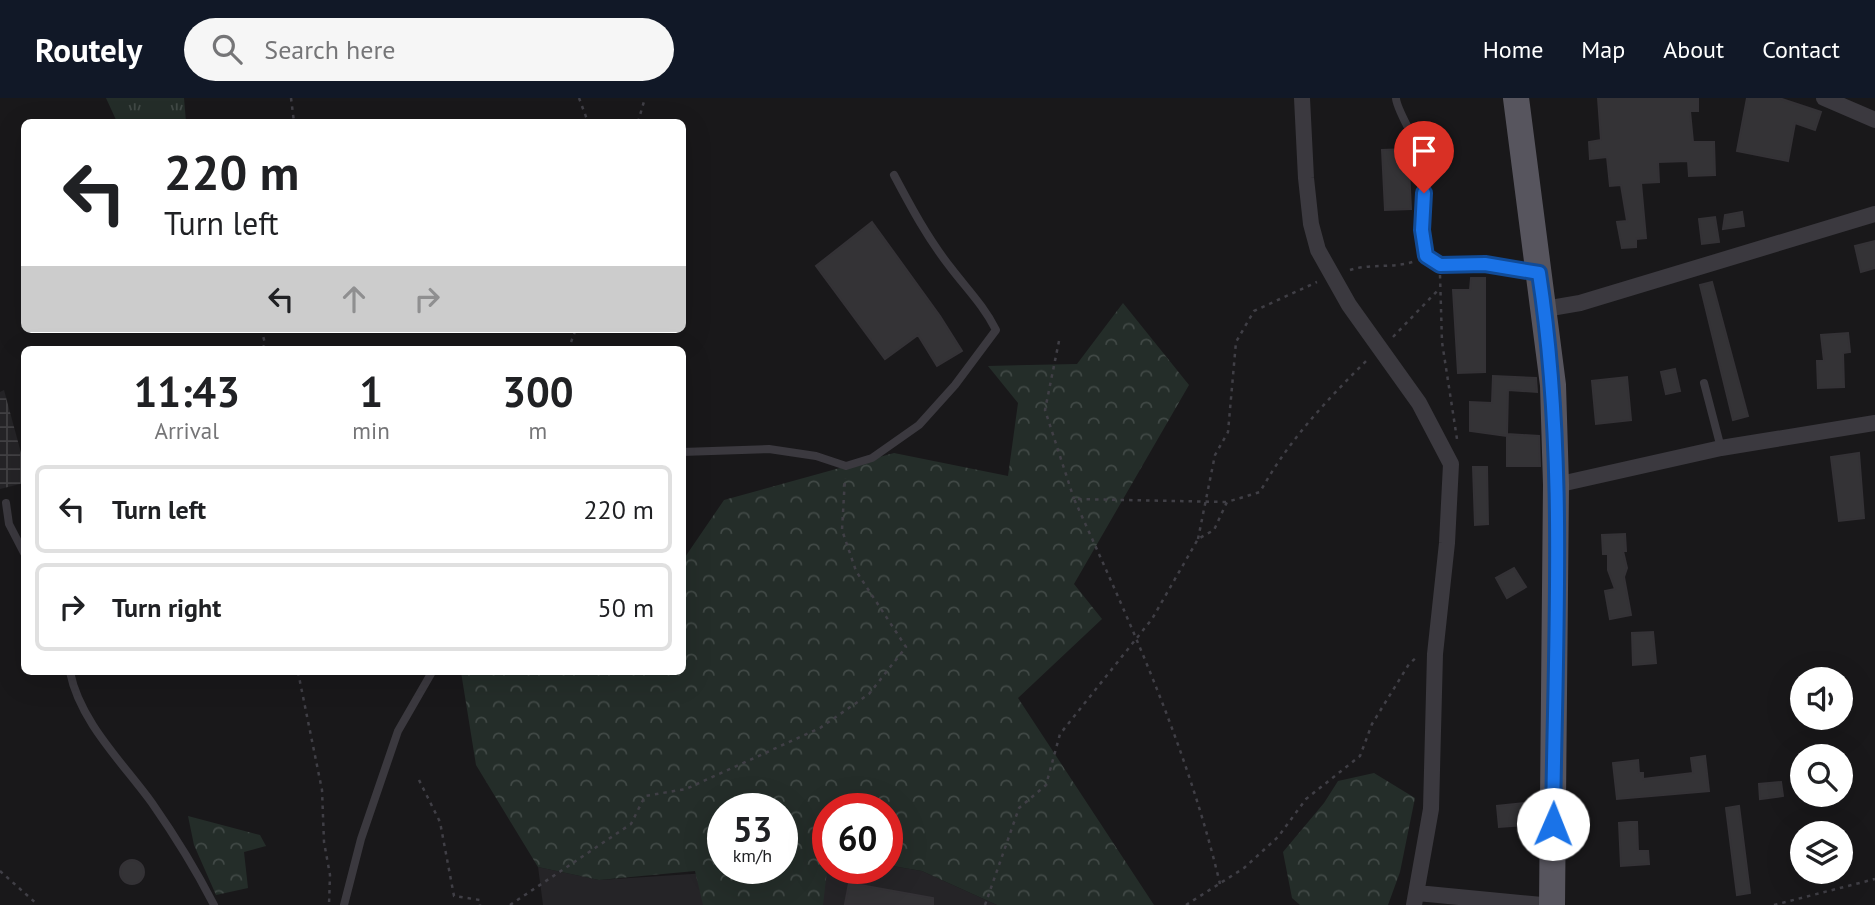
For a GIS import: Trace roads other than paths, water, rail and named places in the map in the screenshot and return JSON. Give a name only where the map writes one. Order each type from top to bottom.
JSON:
[{"type":"main road","points":[[1516,98],[1553,385],[1556,485],[1552,905]]},
{"type":"street","points":[[1302,98],[1306,178],[1311,224],[1318,250],[1349,305],[1419,403],[1451,464],[1447,543],[1437,640],[1431,809],[1415,899],[1542,905]]},
{"type":"street","points":[[1824,98],[1875,120]]},
{"type":"street","points":[[1545,309],[1580,303],[1875,214]]},
{"type":"street","points":[[1556,485],[1721,448],[1875,423]]},
{"type":"lane","points":[[1396,98],[1420,155],[1424,193],[1422,230],[1426,256],[1440,265],[1485,264],[1539,273]]},
{"type":"lane","points":[[686,452],[769,449],[816,456],[846,466],[872,458],[919,425],[955,385],[996,330],[985,308],[951,268],[914,215],[894,175]]},
{"type":"lane","points":[[1704,383],[1721,448]]},
{"type":"lane","points":[[6,503],[9,524],[21,547]]},
{"type":"lane","points":[[71,675],[75,695],[152,804],[198,874],[214,905]]},
{"type":"lane","points":[[344,905],[361,839],[398,731],[430,675]]}]
